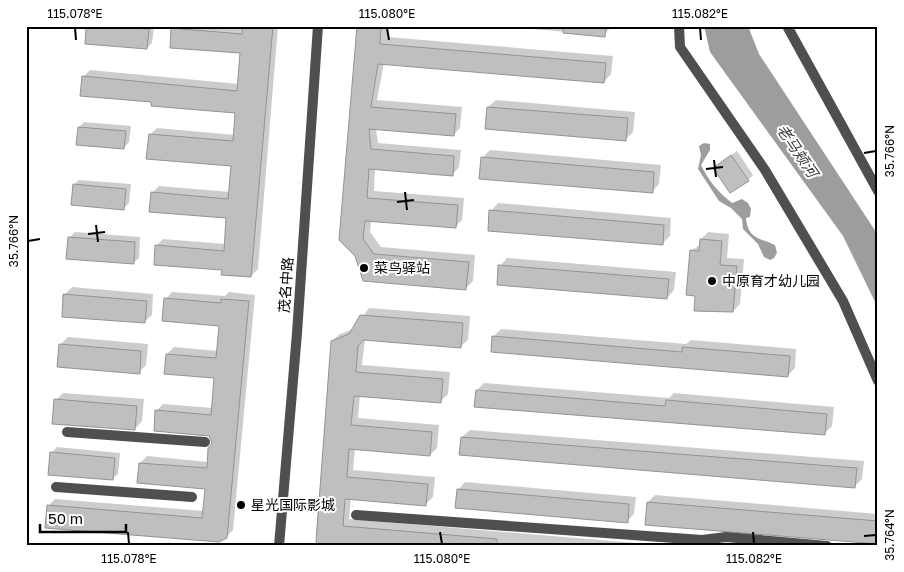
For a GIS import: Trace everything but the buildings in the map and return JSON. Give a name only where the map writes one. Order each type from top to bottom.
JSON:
[{"type":"street","name":"茂名中路","points":[[279,546],[297,333],[318,26]]},
{"type":"street","points":[[679,26],[680,47],[765,170],[843,301],[878,381]]},
{"type":"street","points":[[787,26],[878,191]]},
{"type":"street","points":[[67,432],[205,442]]},
{"type":"street","points":[[56,487],[192,497]]},
{"type":"street","points":[[356,515],[683,539],[702,540],[726,537],[826,546]]},
{"type":"water","name":"老马颊河","points":[[704,26],[748,26],[759,54],[878,235],[878,308],[843,236],[710,52]]},
{"type":"water","points":[[704,143],[710,144],[710,150],[701,165],[707,176],[718,191],[732,203],[742,199],[748,203],[751,209],[750,217],[746,218],[749,230],[756,237],[775,245],[777,253],[774,258],[770,260],[764,257],[758,244],[743,229],[742,219],[731,208],[719,201],[698,169],[701,155],[699,146]]},
{"type":"place","name":"菜鸟驿站","points":[[364,268]]},
{"type":"place","name":"中原育才幼儿园","points":[[712,281]]},
{"type":"place","name":"星光国际影城","points":[[241,505]]}]
